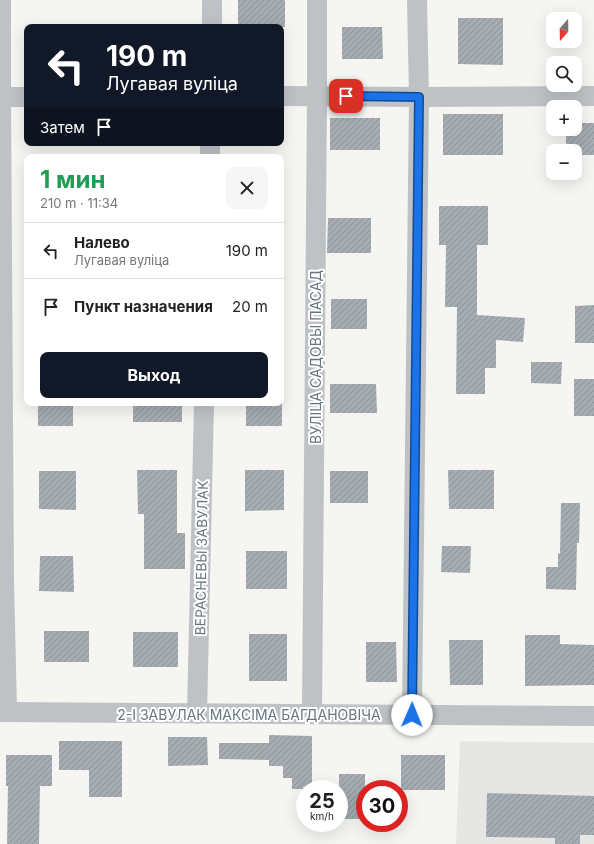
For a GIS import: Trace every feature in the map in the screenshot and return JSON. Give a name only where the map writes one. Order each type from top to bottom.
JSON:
[{"type":"street","points":[[1,0],[4,563],[3,712]]},
{"type":"street","points":[[212,0],[212,24]]},
{"type":"street","name":"ВУЛІЦА САДОВЫ ПАСАД","points":[[312,714],[317,0]]},
{"type":"street","points":[[412,715],[419,97],[417,0]]},
{"type":"street","points":[[284,96],[594,96]]},
{"type":"street","points":[[1,97],[24,97]]},
{"type":"street","name":"ВЕРАСНЕВЫ ЗАВУЛАК","points":[[197,714],[204,406]]},
{"type":"street","name":"2-І ЗАВУЛАК МАКСІМА БАГДАНОВІЧА","points":[[3,712],[594,716]]},
{"type":"shaded area","points":[[460,741],[594,743],[594,844],[456,844]]},
{"type":"building","points":[[238,0],[285,0],[285,27],[284,24],[238,24]]},
{"type":"building","points":[[458,18],[503,18],[503,65],[458,64]]},
{"type":"building","points":[[342,27],[382,27],[383,59],[342,59]]},
{"type":"building","points":[[443,114],[503,114],[503,155],[443,155]]},
{"type":"building","points":[[330,118],[380,118],[380,150],[330,150]]},
{"type":"building","points":[[582,123],[594,123],[594,155],[582,155],[582,144],[566,144],[566,136],[582,136]]},
{"type":"building","points":[[439,206],[488,206],[488,245],[477,245],[477,315],[525,318],[523,342],[496,340],[496,368],[485,368],[485,394],[456,394],[457,307],[445,307],[446,245],[439,245]]},
{"type":"building","points":[[328,218],[371,218],[371,253],[327,253]]},
{"type":"building","points":[[331,299],[367,299],[367,329],[331,329]]},
{"type":"building","points":[[594,305],[594,343],[575,343],[575,306]]},
{"type":"building","points":[[531,362],[562,362],[561,384],[531,383]]},
{"type":"building","points":[[574,379],[594,379],[594,416],[574,416]]},
{"type":"building","points":[[330,384],[376,384],[377,413],[330,413]]},
{"type":"building","points":[[38,406],[73,406],[73,426],[38,426]]},
{"type":"building","points":[[133,406],[182,406],[182,422],[133,422]]},
{"type":"building","points":[[246,406],[282,406],[282,426],[246,426]]},
{"type":"building","points":[[137,470],[177,470],[177,533],[185,533],[185,569],[144,569],[144,514],[138,514]]},
{"type":"building","points":[[245,470],[284,470],[284,510],[245,511]]},
{"type":"building","points":[[448,470],[494,470],[494,509],[449,509]]},
{"type":"building","points":[[39,471],[76,471],[76,510],[39,509]]},
{"type":"building","points":[[330,471],[368,471],[368,503],[330,503]]},
{"type":"building","points":[[561,503],[580,503],[576,590],[546,589],[546,567],[558,567],[558,553],[560,554]]},
{"type":"building","points":[[442,546],[471,546],[470,573],[441,572]]},
{"type":"building","points":[[246,551],[287,551],[287,589],[246,589]]},
{"type":"building","points":[[40,556],[73,556],[74,592],[39,591]]},
{"type":"building","points":[[44,631],[89,631],[89,662],[44,662]]},
{"type":"building","points":[[133,632],[178,632],[178,667],[133,667]]},
{"type":"building","points":[[249,634],[287,634],[287,681],[249,681]]},
{"type":"building","points":[[525,635],[560,635],[560,644],[594,645],[594,685],[525,686]]},
{"type":"building","points":[[449,640],[483,640],[483,685],[450,685]]},
{"type":"building","points":[[366,642],[396,642],[397,682],[366,682]]},
{"type":"building","points":[[269,735],[312,736],[312,780],[296,780],[296,789],[292,789],[292,778],[283,778],[283,766],[269,766],[269,760],[219,759],[219,743],[269,743]]},
{"type":"building","points":[[168,737],[207,737],[208,765],[168,766]]},
{"type":"building","points":[[59,741],[122,741],[122,797],[89,797],[89,770],[59,770]]},
{"type":"building","points":[[6,755],[52,755],[52,786],[40,786],[39,844],[7,844],[8,786],[6,786]]},
{"type":"building","points":[[401,755],[445,755],[445,790],[408,790],[408,780],[401,780]]},
{"type":"building","points":[[339,774],[365,774],[365,780],[356,780],[356,819],[348,819],[348,780],[339,780]]},
{"type":"building","points":[[487,793],[594,796],[594,835],[580,835],[580,844],[555,844],[555,838],[486,837]]},
{"type":"route","points":[[346,96],[419,97],[412,715]]}]
